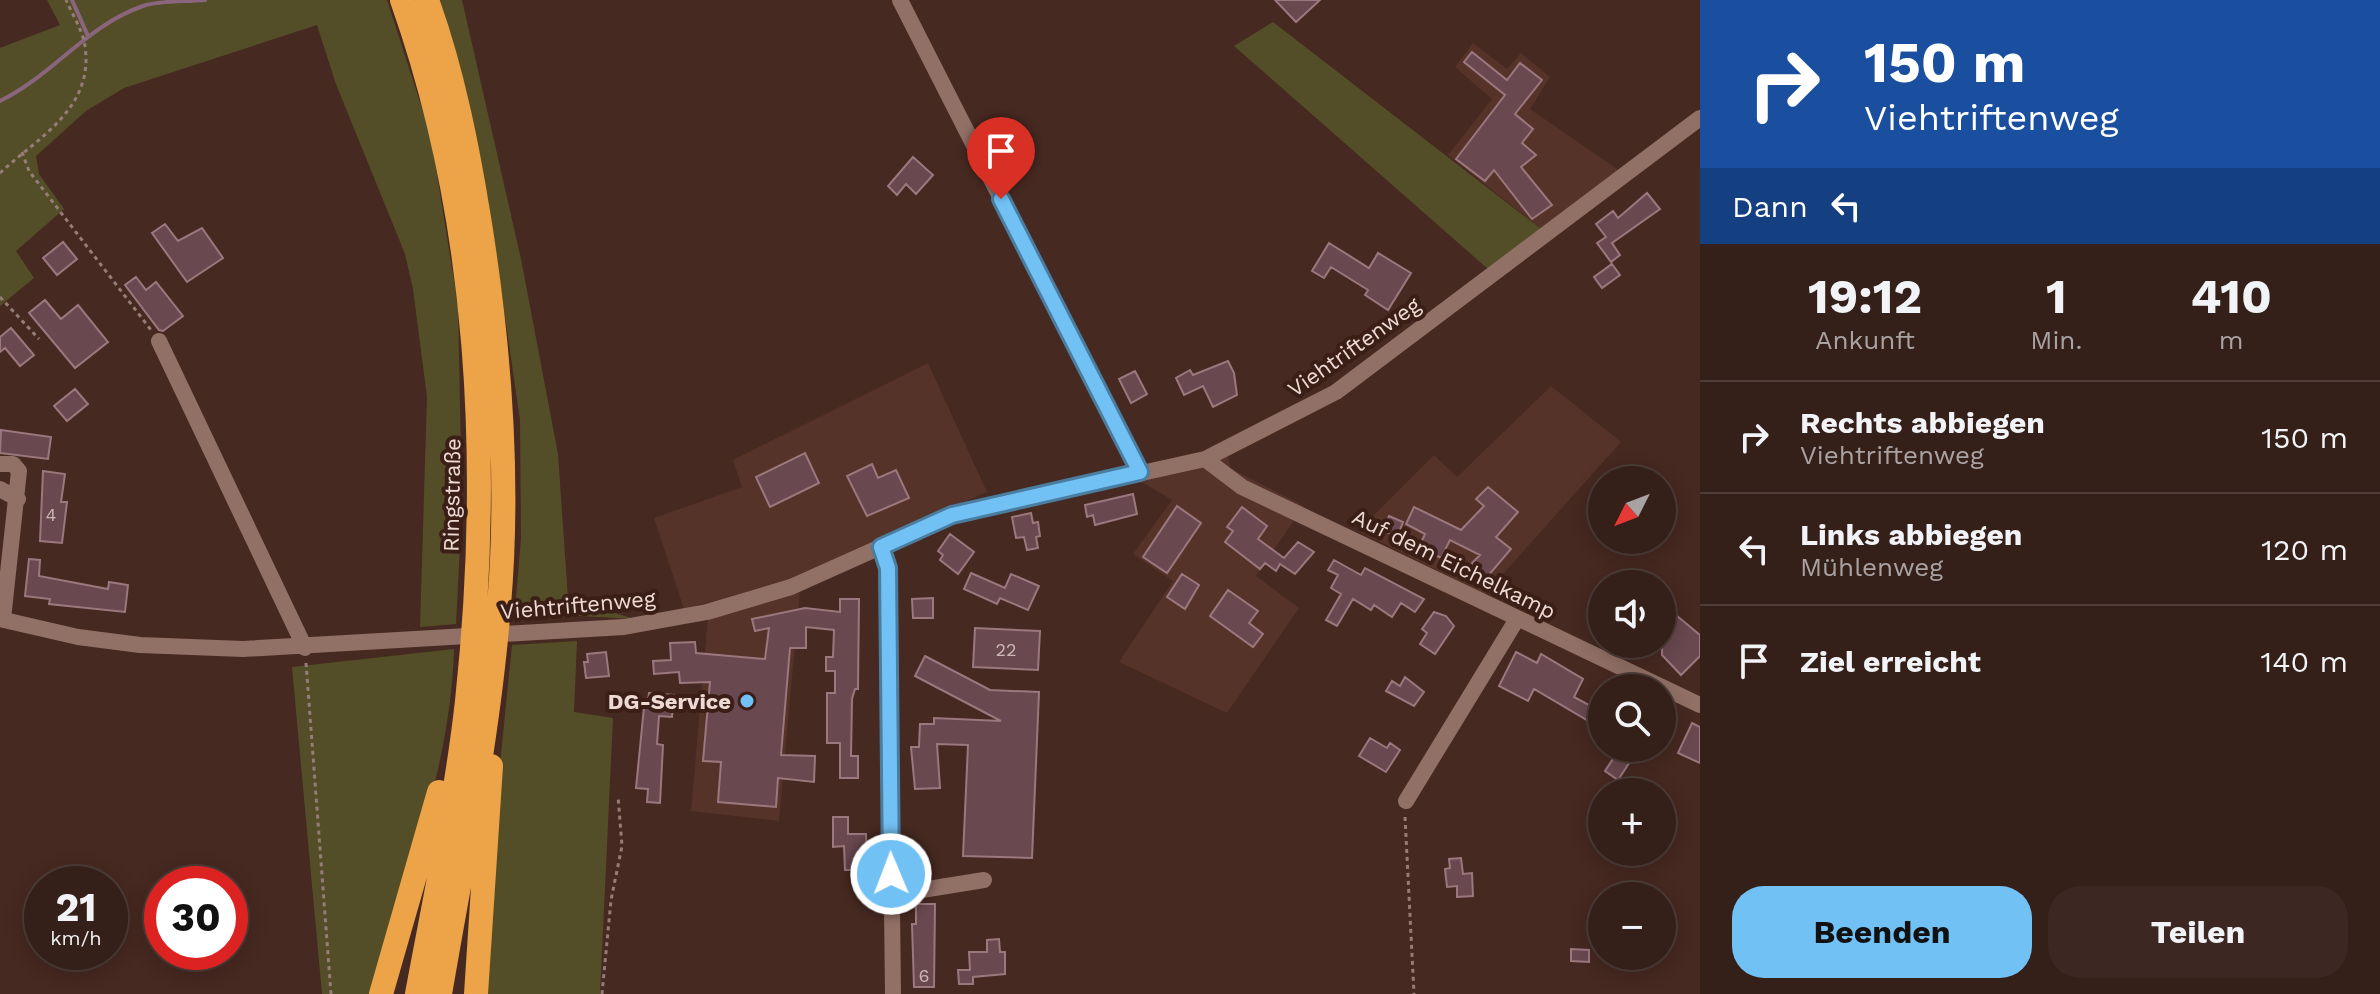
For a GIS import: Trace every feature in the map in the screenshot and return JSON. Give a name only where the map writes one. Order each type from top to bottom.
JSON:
[{"type":"highway","name":"Ringstraße","points":[[417,6],[447,155],[469,299],[480,448],[476,610],[467,704],[417,994]]},
{"type":"highway","name":"Ringstraße","points":[[417,6],[467,146],[490,292],[503,429],[499,603],[486,724],[440,994]]},
{"type":"highway","points":[[381,994],[445,771],[452,724],[467,704]]},
{"type":"highway","points":[[476,994],[492,774],[486,724]]},
{"type":"street","points":[[900,0],[1140,472]]},
{"type":"street","name":"Viehtriftenweg","points":[[1,619],[78,637],[140,645],[305,648],[624,627],[707,612],[791,587],[952,515],[1205,459],[1336,392],[1700,118]]},
{"type":"street","points":[[159,341],[305,648]]},
{"type":"street","name":"Auf dem Eichelkamp","points":[[1205,459],[1242,487],[1517,619],[1697,699]]},
{"type":"street","points":[[0,464],[13,464],[19,471],[1,619]]},
{"type":"street","points":[[0,489],[18,499]]},
{"type":"street","points":[[881,547],[888,568],[893,994]]},
{"type":"street","points":[[1406,801],[1517,619]]},
{"type":"street","points":[[891,895],[984,880]]},
{"type":"path","points":[[0,173],[59,120],[83,90],[85,44],[66,0]]},
{"type":"path","points":[[22,152],[29,171],[159,341]]},
{"type":"path","points":[[0,297],[39,339]]},
{"type":"path","points":[[305,648],[331,994]]},
{"type":"path","points":[[602,994],[611,900],[622,846],[618,796]]},
{"type":"path","points":[[1406,801],[1414,994]]},
{"type":"shaded area","points":[[47,0],[387,0],[431,136],[458,306],[462,505],[456,624],[420,627],[427,397],[413,289],[405,254],[336,84],[317,25],[124,88],[86,111],[36,156],[39,174],[64,209],[16,251],[34,278],[0,306],[0,48],[60,25]]},
{"type":"shaded area","points":[[440,0],[462,0],[521,259],[558,454],[568,598],[634,619],[580,616],[514,621],[521,538],[520,420],[488,199]]},
{"type":"shaded area","points":[[1273,22],[1541,229],[1488,269],[1234,46]]},
{"type":"shaded area","points":[[1473,43],[1507,69],[1521,53],[1550,77],[1530,109],[1620,171],[1541,229],[1448,155],[1492,99],[1455,67]]},
{"type":"shaded area","points":[[928,363],[987,492],[791,580],[684,609],[654,518],[742,487],[733,460]]},
{"type":"shaded area","points":[[1551,386],[1621,442],[1600,466],[1588,466],[1588,479],[1485,594],[1358,531],[1434,455],[1457,477]]},
{"type":"shaded area","points":[[1228,456],[1230,468],[1304,506],[1256,576],[1299,608],[1227,713],[1119,662],[1173,581],[1133,554],[1172,500],[1140,481]]},
{"type":"shaded area","points":[[800,590],[779,821],[691,811],[708,616]]},
{"type":"shaded area","points":[[577,641],[574,712],[613,718],[600,994],[486,994],[497,794],[512,645]]},
{"type":"shaded area","points":[[454,649],[445,737],[435,780],[371,994],[322,994],[292,667]]},
{"type":"building","points":[[1275,0],[1320,0],[1296,22]]},
{"type":"building","points":[[1472,52],[1507,80],[1520,63],[1542,80],[1515,114],[1533,129],[1522,143],[1536,155],[1521,167],[1552,205],[1532,219],[1494,170],[1485,181],[1456,159],[1505,95],[1464,62]]},
{"type":"building","points":[[913,157],[933,175],[916,194],[906,184],[897,195],[888,186]]},
{"type":"building","points":[[1647,193],[1660,209],[1612,243],[1620,255],[1611,262],[1597,243],[1606,237],[1596,224],[1613,211],[1618,218]]},
{"type":"building","points":[[165,224],[178,241],[202,228],[223,258],[187,282],[152,233]]},
{"type":"building","points":[[63,242],[77,259],[57,275],[43,258]]},
{"type":"building","points":[[1329,243],[1369,268],[1378,253],[1411,273],[1388,310],[1365,295],[1368,290],[1331,267],[1324,278],[1312,271]]},
{"type":"building","points":[[1612,264],[1620,275],[1602,288],[1594,277]]},
{"type":"building","points":[[136,277],[146,290],[156,282],[183,316],[163,331],[159,330],[125,285]]},
{"type":"building","points":[[45,300],[61,319],[78,305],[108,342],[75,368],[29,313]]},
{"type":"building","points":[[11,328],[34,355],[20,366],[5,348],[0,352],[0,337]]},
{"type":"building","points":[[1228,361],[1234,373],[1237,395],[1213,407],[1203,386],[1184,395],[1176,378],[1190,370],[1193,375]]},
{"type":"building","points":[[1135,371],[1147,394],[1131,403],[1119,379]]},
{"type":"building","points":[[75,389],[88,404],[67,421],[54,406]]},
{"type":"building","points":[[1,430],[51,437],[48,459],[0,453]]},
{"type":"building","points":[[805,453],[819,483],[770,507],[756,477]]},
{"type":"building","points":[[872,464],[878,478],[896,470],[909,498],[867,516],[847,476]]},
{"type":"building","points":[[43,471],[65,474],[61,502],[67,502],[62,543],[40,541]]},
{"type":"building","points":[[1488,487],[1518,512],[1496,537],[1511,549],[1487,577],[1472,563],[1480,555],[1450,540],[1441,558],[1419,547],[1425,534],[1406,524],[1414,507],[1461,530],[1484,506],[1476,499]]},
{"type":"building","points":[[1133,494],[1137,514],[1095,525],[1093,515],[1087,517],[1085,505]]},
{"type":"building","points":[[1177,506],[1201,523],[1167,573],[1143,557]]},
{"type":"building","points":[[1242,507],[1267,526],[1258,539],[1284,558],[1298,542],[1314,552],[1295,574],[1280,564],[1276,571],[1265,563],[1260,569],[1225,542],[1233,531],[1227,527]]},
{"type":"building","points":[[1031,513],[1033,523],[1038,522],[1040,536],[1036,537],[1038,548],[1027,550],[1024,537],[1016,538],[1012,517]]},
{"type":"building","points":[[1389,516],[1403,522],[1397,537],[1384,531]]},
{"type":"building","points":[[950,534],[974,552],[958,574],[940,560],[943,555],[938,551]]},
{"type":"building","points":[[29,559],[40,560],[39,576],[108,589],[109,582],[128,585],[125,612],[49,604],[50,599],[25,596]]},
{"type":"building","points":[[1334,560],[1361,575],[1365,568],[1424,599],[1415,612],[1401,603],[1392,617],[1374,605],[1371,610],[1353,599],[1337,626],[1326,620],[1341,594],[1331,588],[1338,575],[1328,570]]},
{"type":"building","points":[[971,573],[1005,588],[1011,574],[1039,586],[1028,610],[1000,598],[997,604],[964,589]]},
{"type":"building","points":[[1182,574],[1199,585],[1185,609],[1167,597]]},
{"type":"building","points":[[1228,590],[1258,611],[1249,623],[1263,634],[1253,647],[1210,616]]},
{"type":"building","points":[[933,598],[933,618],[913,618],[912,599]]},
{"type":"building","points":[[840,599],[859,599],[858,689],[855,689],[852,699],[851,756],[858,756],[858,778],[840,778],[840,743],[827,743],[827,693],[835,693],[835,671],[826,671],[826,657],[833,657],[834,630],[806,627],[806,648],[790,648],[781,755],[815,756],[814,782],[778,778],[776,807],[718,802],[721,762],[703,761],[710,682],[680,683],[679,672],[654,674],[653,661],[671,660],[670,643],[695,642],[696,653],[765,659],[769,628],[755,631],[752,619],[805,608],[840,612]]},
{"type":"building","points":[[1434,612],[1446,616],[1454,626],[1435,654],[1420,644],[1427,633],[1422,629]]},
{"type":"building","points":[[1676,615],[1700,635],[1700,656],[1681,675],[1665,658],[1676,658]]},
{"type":"building","points":[[975,628],[1040,631],[1038,670],[973,667]]},
{"type":"building","points":[[606,652],[609,676],[586,678],[584,662],[588,662],[587,654]]},
{"type":"building","points":[[1516,652],[1537,663],[1541,654],[1583,679],[1574,697],[1588,704],[1588,721],[1534,689],[1528,701],[1499,686]]},
{"type":"building","points":[[925,656],[990,690],[1039,692],[1032,858],[963,856],[968,745],[937,744],[940,788],[915,789],[911,747],[919,747],[920,724],[934,724],[934,718],[1001,721],[915,676]]},
{"type":"building","points":[[1405,677],[1424,692],[1414,706],[1386,691],[1392,681],[1400,686]]},
{"type":"building","points":[[649,693],[674,695],[672,717],[659,716],[657,744],[663,745],[660,803],[647,802],[648,789],[636,788],[644,707],[647,708]]},
{"type":"building","points":[[1692,723],[1700,727],[1700,763],[1678,753]]},
{"type":"building","points":[[1370,738],[1387,748],[1390,743],[1400,750],[1386,772],[1359,756]]},
{"type":"building","points":[[1611,762],[1630,762],[1619,778],[1605,771]]},
{"type":"building","points":[[833,817],[848,817],[848,834],[866,834],[867,870],[845,870],[844,846],[833,847]]},
{"type":"building","points":[[1461,858],[1463,874],[1472,873],[1473,896],[1457,897],[1457,886],[1447,887],[1445,869],[1450,868],[1449,859]]},
{"type":"building","points":[[916,904],[935,904],[934,987],[914,987],[912,924],[916,924]]},
{"type":"building","points":[[999,939],[1000,952],[1005,952],[1005,974],[973,977],[973,984],[959,984],[958,970],[970,970],[969,952],[987,952],[987,940]]},
{"type":"building","points":[[1571,949],[1588,950],[1588,962],[1571,961]]},
{"type":"waterway","points":[[72,0],[88,36]]},
{"type":"waterway","points":[[0,101],[19,91],[104,25],[123,15],[150,4],[205,0]]},
{"type":"place","name":"DG-Service","points":[[747,701]]},
{"type":"route","points":[[891,874],[888,568],[881,547],[952,515],[1140,472],[1001,199]]}]
